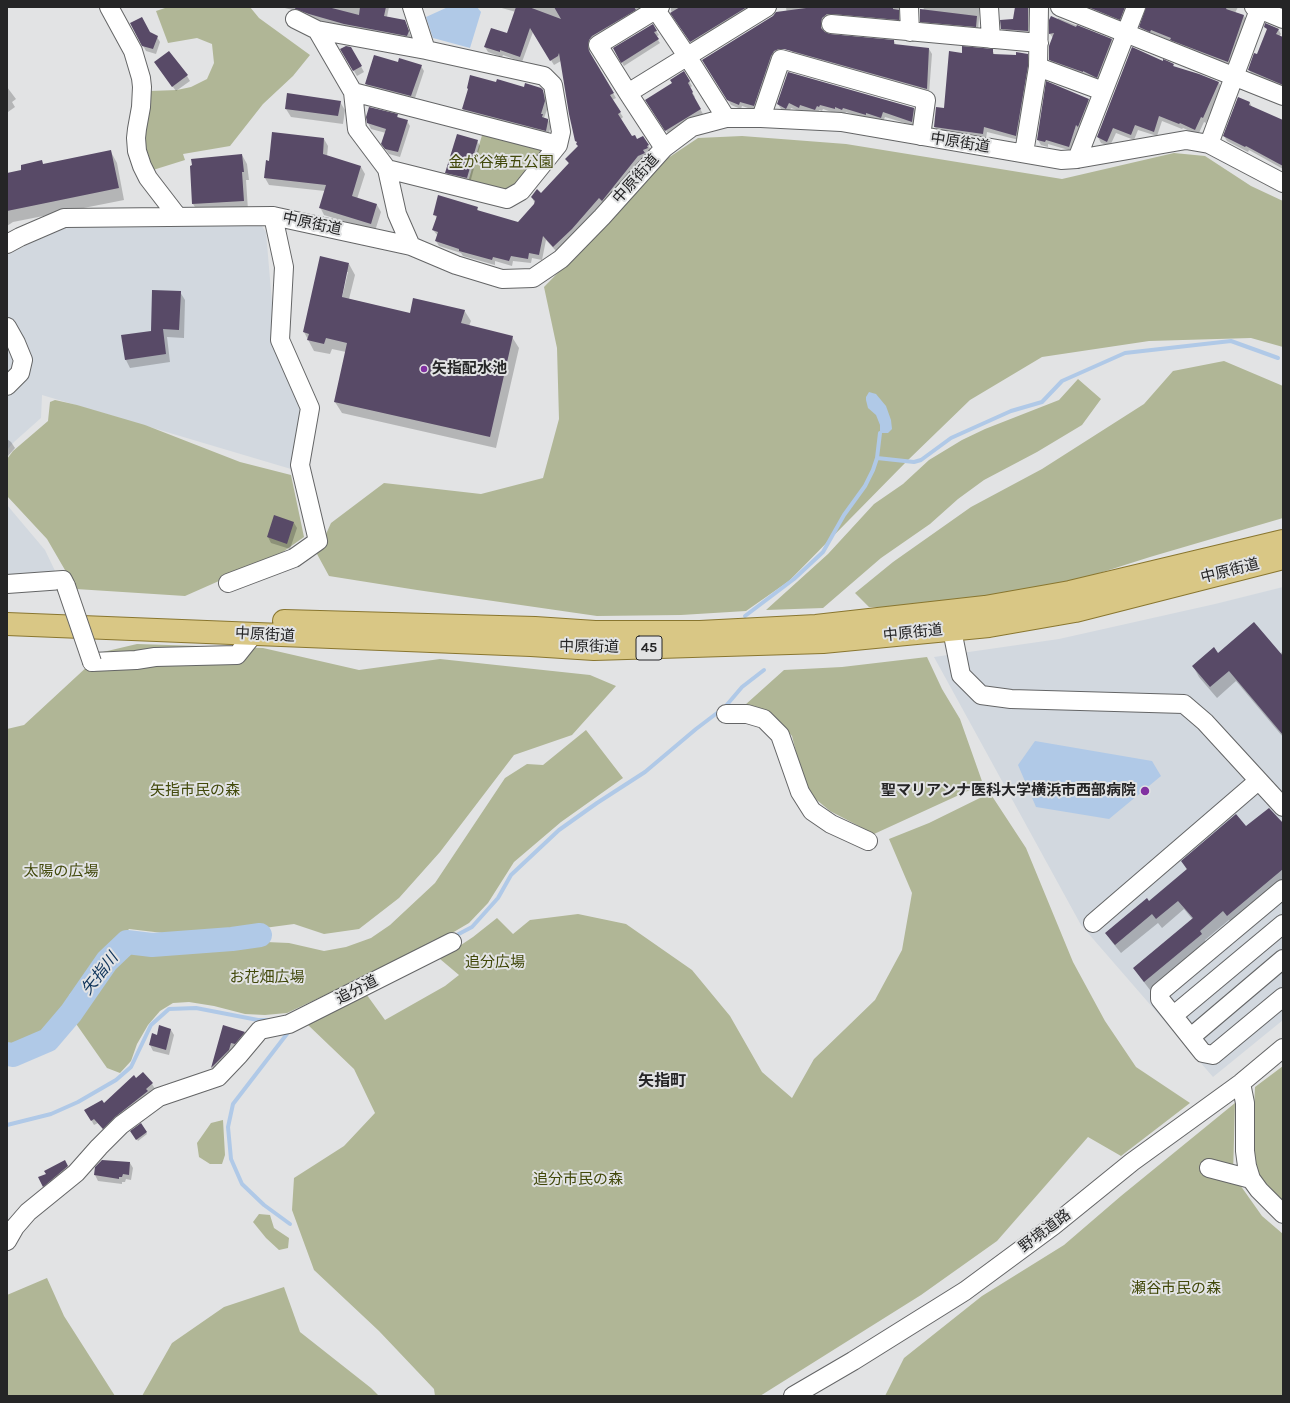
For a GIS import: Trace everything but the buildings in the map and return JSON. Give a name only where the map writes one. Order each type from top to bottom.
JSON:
[{"type":"main road","name":"中原街道","points":[[7,610],[171,617],[535,628],[595,632],[700,632],[816,626],[985,607],[1070,592],[1283,541]]},
{"type":"main road","name":"中原街道","points":[[7,624],[156,629],[253,635],[531,645],[594,649],[823,642],[990,626],[1075,611],[1283,558]]},
{"type":"street","points":[[109,7],[133,51],[141,78],[142,107],[136,138],[137,151],[148,178],[178,217]]},
{"type":"street","points":[[412,7],[426,50]]},
{"type":"street","points":[[628,94],[767,7]]},
{"type":"street","points":[[909,7],[910,32]]},
{"type":"street","points":[[989,7],[991,39]]},
{"type":"street","points":[[1024,153],[1038,67],[1039,7]]},
{"type":"street","points":[[1060,7],[1283,96]]},
{"type":"street","points":[[1077,159],[1136,7]]},
{"type":"street","points":[[664,148],[598,45],[658,8],[726,118]]},
{"type":"street","points":[[1209,144],[1258,8],[1283,19]]},
{"type":"street","points":[[295,19],[317,30],[426,50],[544,76],[553,85],[561,132],[558,144],[521,191],[507,199],[387,169]]},
{"type":"street","points":[[830,24],[1038,43]]},
{"type":"street","points":[[317,30],[353,92],[357,129],[387,169],[397,214],[411,246]]},
{"type":"street","points":[[761,118],[781,59],[926,100],[921,136]]},
{"type":"street","points":[[1038,67],[1103,90]]},
{"type":"street","points":[[353,92],[558,144]]},
{"type":"street","name":"中原街道","points":[[7,244],[64,218],[273,216],[411,246],[456,265],[502,279],[533,278],[561,259],[602,217],[664,148],[692,127],[726,118],[761,118],[841,122],[1061,160],[1077,159],[1186,140],[1209,144],[1282,180]]},
{"type":"street","points":[[228,583],[294,558],[318,541],[300,465],[310,408],[280,340],[284,267],[273,216]]},
{"type":"street","points":[[7,327],[23,360],[20,373],[7,386]]},
{"type":"street","points":[[7,584],[63,580],[92,662],[136,660],[155,657],[237,654],[253,635]]},
{"type":"street","points":[[952,630],[961,675],[981,695],[1011,699],[1184,704],[1205,722],[1283,807]]},
{"type":"street","points":[[726,714],[747,714],[764,719],[780,735],[800,792],[812,811],[831,824],[868,841]]},
{"type":"street","points":[[1093,922],[1258,780]]},
{"type":"street","points":[[1283,889],[1160,992],[1160,999],[1191,1036],[1203,1053],[1213,1055],[1283,997]]},
{"type":"street","points":[[1174,1015],[1283,924]]},
{"type":"street","name":"追分道","points":[[7,1241],[15,1227],[28,1212],[76,1173],[121,1125],[159,1097],[218,1077],[240,1055],[260,1030],[288,1024],[452,942]]},
{"type":"street","points":[[1191,1036],[1283,959]]},
{"type":"street","name":"野境道路","points":[[793,1396],[853,1362],[965,1291],[1053,1226],[1132,1162],[1241,1082],[1283,1048]]},
{"type":"street","points":[[1241,1082],[1244,1103],[1245,1151],[1247,1166],[1251,1178],[1259,1190],[1283,1214]]},
{"type":"street","points":[[1209,1168],[1251,1178]]},
{"type":"shaded area","points":[[261,225],[266,232],[276,350],[301,405],[291,472],[291,469],[42,395],[41,418],[7,450],[7,255],[52,232],[70,226]]},
{"type":"shaded area","points":[[7,505],[45,550],[56,573],[7,575]]},
{"type":"shaded area","name":"聖マリアンナ医科大学横浜市西部病院","points":[[1283,587],[1283,1020],[1213,1077],[1081,925],[934,657],[1059,639]]},
{"type":"green space","points":[[168,7],[250,7],[259,18],[310,55],[293,76],[263,104],[230,146],[183,154],[185,160],[153,170],[142,141],[149,114],[150,91],[177,90],[191,87],[207,79],[214,63],[212,44],[197,38],[168,43],[156,11]]},
{"type":"green space","name":"金が谷第五公園","points":[[483,132],[543,146],[545,155],[511,190],[468,182]]},
{"type":"green space","points":[[742,136],[846,144],[1062,179],[1174,153],[1205,156],[1251,186],[1283,201],[1283,347],[1251,338],[1149,341],[1042,357],[970,400],[907,461],[789,581],[746,611],[681,615],[597,616],[329,576],[317,554],[331,523],[384,483],[481,494],[543,478],[559,419],[557,348],[544,287],[662,162],[698,138]]},
{"type":"green space","points":[[1224,361],[1283,386],[1283,518],[1068,583],[908,608],[869,607],[855,593],[893,562],[971,507],[1042,469],[1144,404],[1173,371]]},
{"type":"green space","points":[[1078,379],[1101,399],[1082,425],[1037,452],[984,480],[958,499],[930,524],[881,558],[823,608],[766,610],[828,554],[874,504],[903,484],[929,460],[962,440],[985,429],[1059,400]]},
{"type":"green space","points":[[55,400],[145,425],[240,462],[291,475],[304,537],[280,554],[185,596],[76,589],[47,539],[7,496],[7,459],[13,451],[48,421],[50,402]]},
{"type":"green space","name":"矢指市民の森","points":[[137,644],[263,648],[359,670],[440,659],[590,675],[616,686],[572,735],[514,755],[440,852],[399,898],[359,929],[324,934],[294,924],[197,937],[129,929],[70,994],[48,1040],[7,1047],[7,729],[24,725],[103,652]]},
{"type":"green space","points":[[927,657],[942,689],[960,719],[983,784],[874,834],[830,811],[812,796],[802,776],[792,736],[773,715],[745,705],[784,670],[842,667]]},
{"type":"green space","name":"お花畑広場","points":[[586,730],[623,778],[561,822],[514,862],[488,903],[469,923],[452,933],[432,941],[401,959],[358,978],[287,1013],[265,1015],[245,1014],[214,1006],[189,1002],[173,1003],[160,1011],[148,1025],[137,1044],[131,1061],[120,1073],[107,1068],[72,1018],[88,991],[118,959],[136,949],[168,949],[266,942],[289,943],[324,951],[346,947],[371,938],[390,925],[435,883],[505,778],[527,764],[543,765]]},
{"type":"green space","name":"追分市民の森","points":[[990,793],[1026,848],[1073,962],[1105,1021],[1136,1067],[1190,1103],[1121,1156],[1088,1137],[997,1241],[921,1295],[760,1396],[435,1396],[434,1389],[379,1331],[314,1270],[292,1210],[294,1178],[344,1146],[375,1113],[354,1069],[307,1024],[364,991],[385,1020],[445,986],[459,975],[440,959],[473,937],[497,918],[513,934],[530,920],[578,914],[626,924],[692,970],[730,1016],[762,1072],[792,1098],[814,1059],[875,1000],[902,950],[912,893],[889,839],[929,823]]},
{"type":"green space","points":[[1283,1066],[1283,1209],[1257,1177],[1252,1154],[1255,1087]]},
{"type":"green space","name":"瀬谷市民の森","points":[[1235,1103],[1233,1175],[1262,1216],[1283,1234],[1283,1396],[885,1396],[904,1358],[982,1296],[1064,1245],[1121,1196]]},
{"type":"green space","points":[[223,1120],[225,1155],[222,1164],[210,1164],[199,1157],[197,1143],[211,1123]]},
{"type":"green space","points":[[259,1214],[270,1215],[274,1228],[289,1238],[288,1248],[279,1250],[266,1238],[253,1222]]},
{"type":"green space","points":[[47,1278],[64,1316],[115,1396],[7,1396],[7,1295]]},
{"type":"green space","points":[[284,1287],[300,1332],[379,1396],[142,1396],[172,1343],[224,1307]]},
{"type":"water","points":[[448,7],[477,7],[481,12],[470,48],[433,38],[426,17]]},
{"type":"water","points":[[869,392],[876,394],[886,406],[891,420],[892,429],[888,433],[880,433],[880,425],[876,415],[868,408],[866,397]]},
{"type":"water","points":[[1035,741],[1152,761],[1161,776],[1109,819],[1036,807],[1018,765]]},
{"type":"waterway","points":[[745,616],[794,579],[823,552],[844,515],[865,486],[877,458],[914,462],[921,460],[951,438],[1011,411],[1042,402],[1062,381],[1125,353],[1231,341],[1278,358]]},
{"type":"waterway","points":[[877,458],[880,433]]},
{"type":"waterway","points":[[453,937],[472,927],[498,898],[511,875],[559,830],[645,772],[696,729],[725,707],[742,687],[764,670]]},
{"type":"waterway","name":"矢指川","points":[[7,1054],[13,1055],[48,1040],[71,1013],[107,961],[127,942],[152,945],[232,939],[260,935]]},
{"type":"waterway","points":[[7,1125],[51,1114],[78,1102],[116,1080],[131,1067],[151,1025],[169,1009],[196,1008],[258,1020],[271,1020]]},
{"type":"waterway","points":[[290,1030],[233,1104],[228,1127],[231,1159],[242,1184],[264,1205],[290,1224]]},
{"type":"place","name":"矢指配水池","points":[[424,369]]},
{"type":"place","name":"聖マリアンナ医科大学横浜市西部病院","points":[[1145,791]]},
{"type":"district","name":"矢指町","points":[[662,1081]]},
{"type":"park label","name":"太陽の広場","points":[[61,872]]},
{"type":"park label","name":"追分広場","points":[[495,963]]}]
